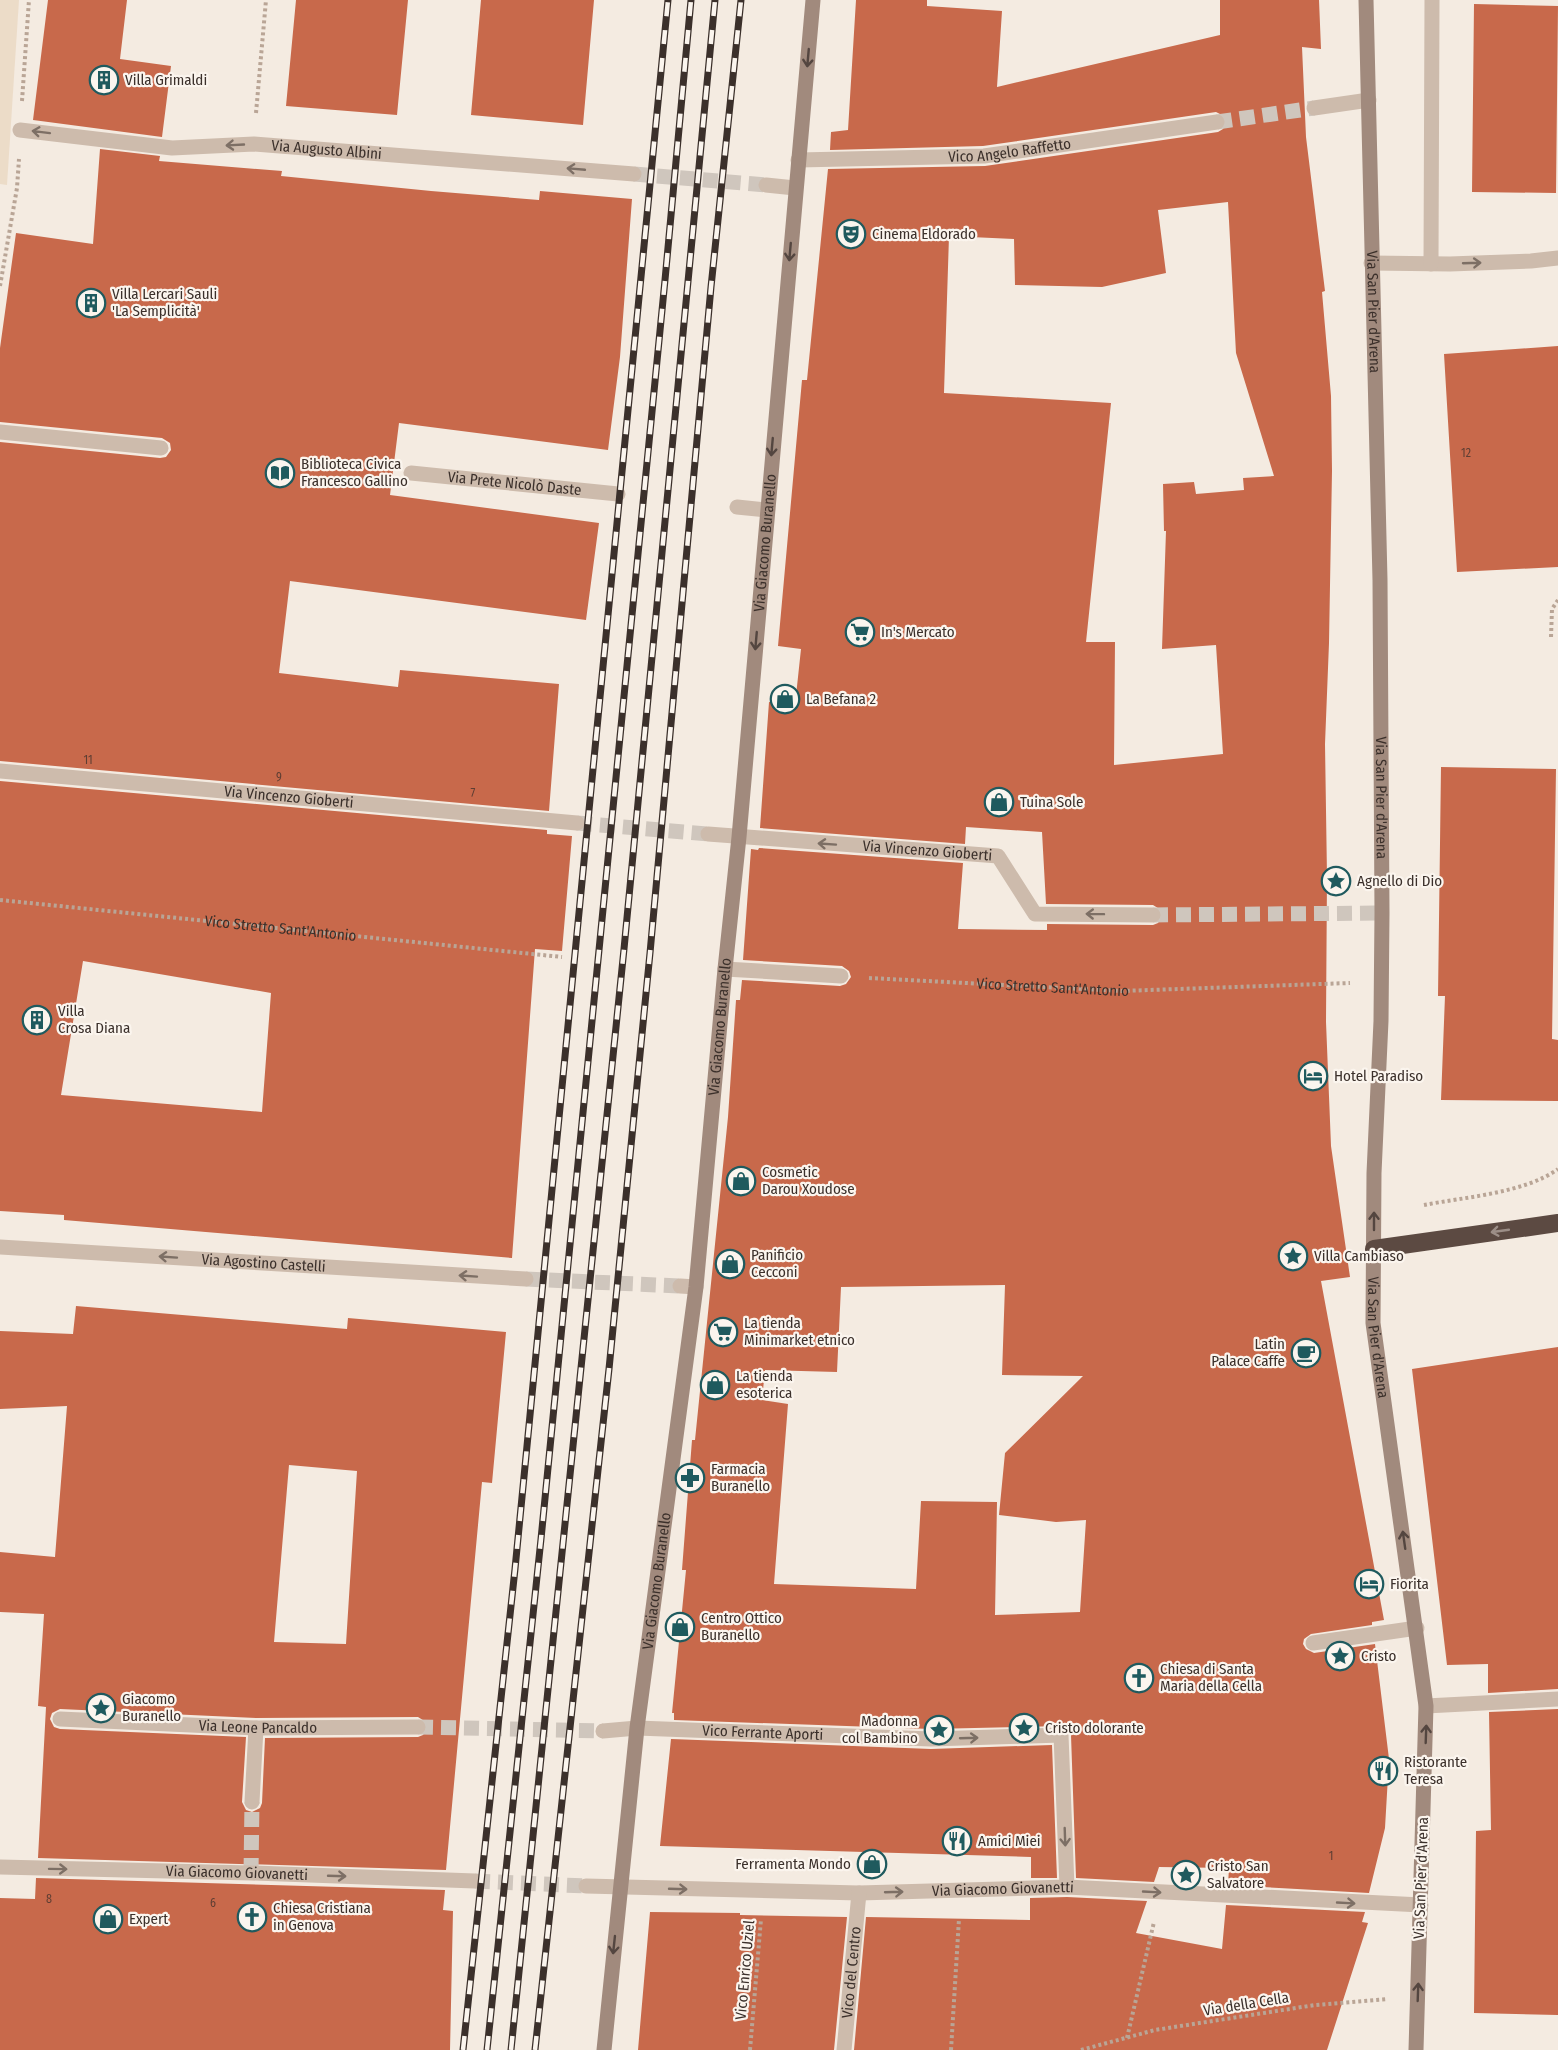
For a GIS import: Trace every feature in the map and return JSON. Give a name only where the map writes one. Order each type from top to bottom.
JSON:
[{"type":"highway","points":[[1374,1249],[1558,1223]]},
{"type":"street","name":"Via Giacomo Buranello","points":[[604,2050],[637,1728],[696,1287],[739,837],[813,0]]},
{"type":"street","name":"Via San Pier d'Arena","points":[[1366,0],[1380,580],[1381,982],[1374,1173],[1373,1323],[1426,1706],[1416,2050]]},
{"type":"street","points":[[1431,264],[1432,0]]},
{"type":"street","points":[[1314,108],[1370,100]]},
{"type":"street","name":"Vico Angelo Raffetto","points":[[798,160],[984,156],[1217,122]]},
{"type":"street","name":"Via Augusto Albini","points":[[20,130],[172,148],[254,144],[634,174]]},
{"type":"street","points":[[766,185],[795,188]]},
{"type":"street","points":[[1371,263],[1431,264],[1558,258]]},
{"type":"street","points":[[0,432],[161,448]]},
{"type":"street","name":"Via Prete Nicolò Daste","points":[[411,473],[618,495]]},
{"type":"street","points":[[737,507],[767,510]]},
{"type":"street","name":"Via Vincenzo Gioberti","points":[[0,771],[577,823]]},
{"type":"street","name":"Via Vincenzo Gioberti","points":[[708,834],[998,856],[1035,914],[1153,915]]},
{"type":"street","points":[[725,969],[841,976]]},
{"type":"street","name":"Via Agostino Castelli","points":[[0,1247],[526,1279]]},
{"type":"street","points":[[680,1286],[696,1287]]},
{"type":"street","points":[[1313,1643],[1417,1628]]},
{"type":"street","points":[[1426,1706],[1558,1699]]},
{"type":"street","name":"Via Leone Pancaldo","points":[[60,1719],[256,1728],[418,1727]]},
{"type":"street","points":[[252,1802],[256,1728]]},
{"type":"street","points":[[603,1731],[637,1728]]},
{"type":"street","name":"Vico Ferrante Aporti","points":[[637,1728],[931,1739],[1061,1735],[1067,1887]]},
{"type":"street","name":"Via Giacomo Giovanetti","points":[[0,1867],[475,1881]]},
{"type":"street","name":"Via Giacomo Giovanetti","points":[[586,1886],[858,1893],[1067,1887],[1421,1905]]},
{"type":"street","name":"Vico del Centro","points":[[844,2050],[858,1893]]},
{"type":"path","points":[[254,144],[266,0]]},
{"type":"path","points":[[1551,637],[1551,609],[1558,600]]},
{"type":"path","name":"Vico Stretto Sant'Antonio","points":[[0,900],[562,957]]},
{"type":"path","name":"Vico Stretto Sant'Antonio","points":[[841,976],[1120,991],[1381,982]]},
{"type":"path","points":[[1424,1205],[1509,1189],[1547,1177],[1558,1169]]},
{"type":"path","points":[[951,2050],[961,1890]]},
{"type":"path","name":"Vico Enrico Uziel","points":[[750,2050],[764,1892]]},
{"type":"path","points":[[1127,2038],[1160,1892]]},
{"type":"path","name":"Via della Cella","points":[[1081,2050],[1155,2030],[1315,2005],[1418,1996]]},
{"type":"shaded area","points":[[0,0],[19,0],[7,185],[0,184]]},
{"type":"building","name":"Villa Grimaldi","points":[[48,0],[127,0],[120,59],[171,66],[162,137],[33,120]]},
{"type":"building","points":[[296,0],[408,0],[397,115],[286,106]]},
{"type":"building","points":[[481,0],[594,0],[583,125],[471,115]]},
{"type":"building","points":[[856,0],[927,0],[927,6],[1002,11],[997,87],[1220,35],[1220,0],[1319,0],[1321,49],[1302,47],[1306,137],[1325,291],[1322,292],[1331,396],[1332,471],[1325,744],[1326,1022],[1331,1146],[1350,1277],[1321,1281],[1384,1620],[1372,1622],[1372,1625],[1311,1634],[1304,1639],[1303,1644],[1306,1649],[1314,1653],[1375,1644],[1389,1759],[1385,1828],[1369,1893],[1228,1885],[1229,1868],[1159,1867],[1154,1882],[1076,1878],[1071,1735],[1065,1726],[931,1729],[674,1720],[674,1713],[672,1713],[686,1570],[682,1570],[692,1440],[695,1440],[728,1117],[736,1000],[740,1000],[742,980],[840,986],[846,984],[851,977],[849,971],[842,966],[743,960],[751,849],[963,863],[958,929],[1047,930],[1047,924],[1153,925],[1158,923],[1163,916],[1161,910],[1153,905],[1046,904],[1042,832],[966,827],[965,844],[760,828],[769,702],[795,705],[801,649],[778,646],[802,380],[807,380],[828,169],[985,166],[1218,132],[1223,129],[1227,121],[1224,116],[1216,112],[983,146],[830,150],[831,132],[848,130]],"holes":[[[1228,202],[1236,353],[1274,476],[1243,478],[1244,490],[1196,494],[1194,482],[1163,484],[1164,531],[1166,531],[1162,649],[1216,645],[1223,754],[1114,765],[1115,642],[1086,642],[1111,403],[944,393],[949,236],[1014,239],[1015,285],[1102,287],[1166,273],[1158,210]],[[1005,1285],[1002,1375],[1083,1376],[1005,1453],[999,1515],[1056,1522],[1086,1520],[1080,1612],[995,1615],[997,1502],[921,1501],[916,1589],[774,1584],[788,1404],[762,1400],[765,1370],[837,1372],[841,1287]]]},
{"type":"building","points":[[1474,4],[1558,6],[1556,193],[1472,192]]},
{"type":"building","points":[[100,149],[160,156],[159,161],[282,171],[281,176],[431,191],[539,200],[540,191],[632,199],[620,357],[608,450],[399,423],[390,495],[599,523],[586,620],[290,581],[279,673],[398,687],[400,670],[559,684],[549,811],[0,761],[0,442],[160,458],[166,457],[171,450],[170,443],[162,438],[0,422],[0,348],[16,233],[93,244]]},
{"type":"building","points":[[1558,346],[1558,567],[1457,572],[1444,354]]},
{"type":"building","points":[[1441,767],[1556,769],[1552,1039],[1558,1040],[1558,1101],[1441,1100],[1445,996],[1438,996]]},
{"type":"building","points":[[0,781],[547,830],[547,834],[572,836],[562,951],[535,949],[512,1258],[64,1220],[64,1215],[0,1211]],"holes":[[[83,961],[271,993],[262,1112],[61,1095]]]},
{"type":"building","points":[[76,1306],[347,1329],[348,1318],[506,1332],[492,1483],[482,1482],[446,1870],[38,1858],[46,1707],[38,1706],[44,1614],[0,1612],[0,1552],[55,1557],[67,1406],[0,1409],[0,1331],[73,1334]],"holes":[[[289,1465],[357,1471],[346,1644],[274,1642]],[[60,1709],[256,1718],[418,1717],[426,1722],[428,1728],[423,1735],[418,1737],[265,1738],[262,1803],[260,1808],[252,1812],[246,1810],[242,1802],[246,1737],[60,1729],[54,1727],[50,1719],[52,1713]]]},
{"type":"building","points":[[1558,1347],[1558,1689],[1488,1693],[1488,1664],[1447,1665],[1412,1369]]},
{"type":"building","points":[[1558,1709],[1558,2015],[1474,2013],[1476,1831],[1491,1830],[1489,1712]]},
{"type":"building","points":[[671,1739],[931,1749],[1052,1745],[1057,1878],[1031,1878],[1031,1857],[660,1846]]},
{"type":"building","points":[[36,1878],[445,1890],[443,1910],[453,1911],[450,2050],[0,2050],[0,1898],[35,1899]]},
{"type":"building","points":[[1067,1897],[1147,1901],[1136,1933],[1222,1949],[1226,1905],[1365,1912],[1362,1922],[1368,1923],[1327,2050],[854,2050],[866,1917],[1030,1920],[1030,1898]]},
{"type":"building","points":[[650,1912],[847,1917],[834,2050],[638,2050]]},
{"type":"tunnel","points":[[1217,122],[1314,108]]},
{"type":"tunnel","points":[[634,174],[766,185]]},
{"type":"tunnel","points":[[577,823],[708,834]]},
{"type":"tunnel","points":[[1153,915],[1382,913]]},
{"type":"tunnel","points":[[526,1279],[680,1286]]},
{"type":"tunnel","points":[[418,1727],[603,1731]]},
{"type":"tunnel","points":[[251,1873],[252,1802]]},
{"type":"tunnel","points":[[475,1881],[586,1886]]},
{"type":"railway","points":[[463,2050],[515,1569],[668,0]]},
{"type":"railway","points":[[487,2050],[541,1539],[691,0]]},
{"type":"railway","points":[[511,2050],[624,949],[715,0]]},
{"type":"railway","points":[[535,2050],[609,1369],[711,287],[741,0]]},
{"type":"place","name":"Villa Grimaldi","points":[[104,80]]},
{"type":"place","name":"Cinema Eldorado","points":[[851,234]]},
{"type":"place","name":"Villa Lercari Sauli 'La Semplicità'","points":[[91,303]]},
{"type":"place","name":"Biblioteca Civica Francesco Gallino","points":[[280,473]]},
{"type":"place","name":"In's Mercato","points":[[860,632]]},
{"type":"place","name":"La Befana 2","points":[[785,699]]},
{"type":"place","name":"Tuina Sole","points":[[999,802]]},
{"type":"place","name":"Agnello di Dio","points":[[1336,881]]},
{"type":"place","name":"Villa Crosa Diana","points":[[37,1020]]},
{"type":"place","name":"Hotel Paradiso","points":[[1313,1076]]},
{"type":"place","name":"Cosmetic Darou Xoudose","points":[[741,1181]]},
{"type":"place","name":"Villa Cambiaso","points":[[1293,1256]]},
{"type":"place","name":"Panificio Cecconi","points":[[730,1264]]},
{"type":"place","name":"La tienda Minimarket etnico","points":[[723,1332]]},
{"type":"place","name":"Latin Palace Caffe","points":[[1306,1353]]},
{"type":"place","name":"La tienda esoterica","points":[[715,1385]]},
{"type":"place","name":"Farmacia Buranello","points":[[690,1478]]},
{"type":"place","name":"Fiorita","points":[[1369,1584]]},
{"type":"place","name":"Centro Ottico Buranello","points":[[680,1627]]},
{"type":"place","name":"Cristo","points":[[1340,1656]]},
{"type":"place","name":"Chiesa di Santa Maria della Cella","points":[[1139,1678]]},
{"type":"place","name":"Giacomo Buranello","points":[[101,1708]]},
{"type":"place","name":"Cristo dolorante","points":[[1024,1728]]},
{"type":"place","name":"Madonna col Bambino","points":[[939,1730]]},
{"type":"place","name":"Ristorante Teresa","points":[[1383,1771]]},
{"type":"place","name":"Amici Miei","points":[[957,1841]]},
{"type":"place","name":"Ferramenta Mondo","points":[[872,1864]]},
{"type":"place","name":"Cristo San Salvatore","points":[[1186,1875]]},
{"type":"place","name":"Chiesa Cristiana in Genova","points":[[252,1917]]},
{"type":"place","name":"Expert","points":[[108,1919]]}]
